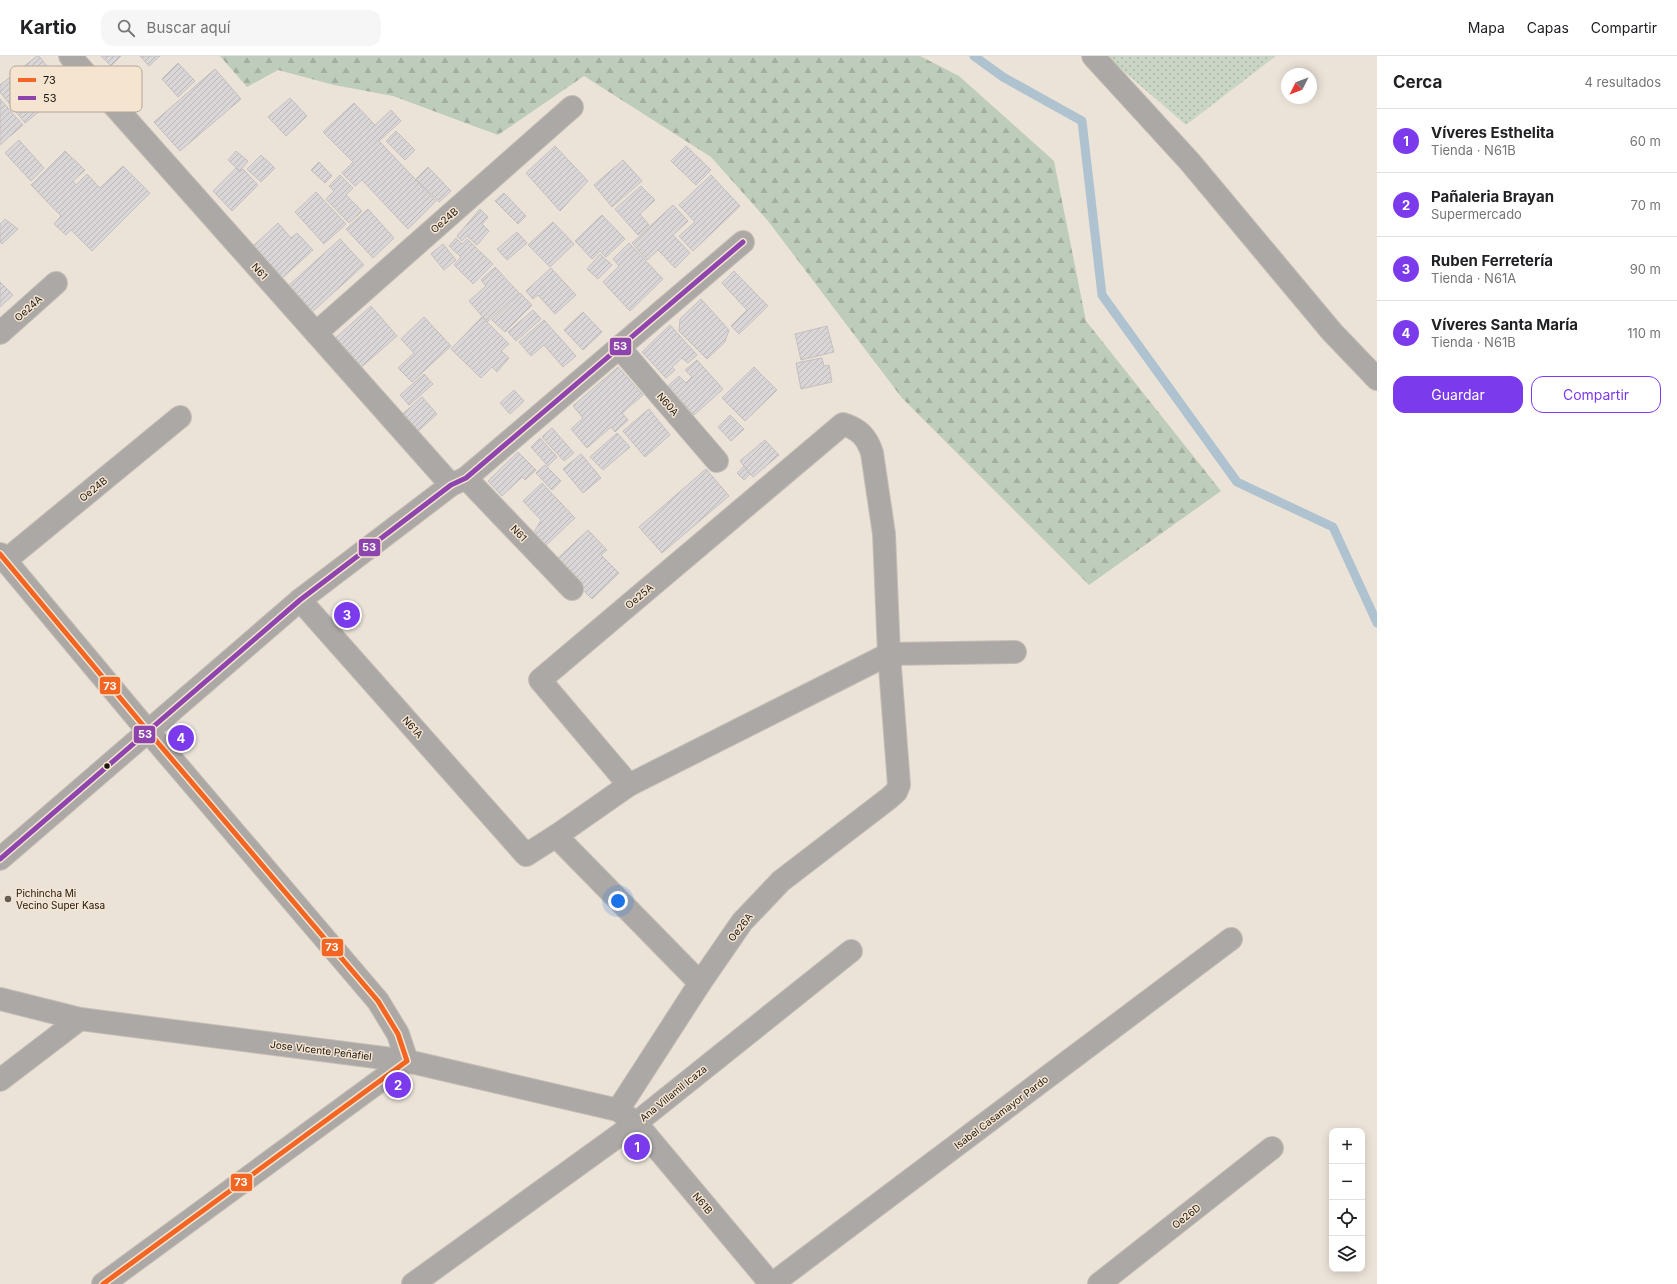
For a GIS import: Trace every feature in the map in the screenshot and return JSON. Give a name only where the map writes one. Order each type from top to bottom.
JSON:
[{"type":"street","name":"N61","points":[[70,56],[79,66]]},
{"type":"street","points":[[1093,56],[1190,162],[1332,332],[1377,379]]},
{"type":"street","name":"Oe24B","points":[[316,333],[572,107]]},
{"type":"street","name":"N61","points":[[120,112],[316,333],[459,481],[572,589]]},
{"type":"street","points":[[0,859],[147,730],[300,600],[459,481],[743,242]]},
{"type":"street","name":"Oe24A","points":[[0,334],[56,284]]},
{"type":"street","name":"N60A","points":[[619,347],[717,461]]},
{"type":"street","name":"Oe24B","points":[[3,557],[180,417]]},
{"type":"street","name":"Oe25A","points":[[630,785],[540,680],[843,424],[854,428],[862,434],[869,443],[872,453],[884,534],[889,654]]},
{"type":"street","points":[[3,557],[147,730],[378,1001],[398,1034],[408,1061],[103,1284]]},
{"type":"street","name":"N61A","points":[[300,600],[526,855],[556,836]]},
{"type":"street","points":[[700,983],[556,836],[630,785],[889,654],[1015,652]]},
{"type":"street","name":"Oe26A","points":[[618,1110],[700,983],[742,922],[781,881],[896,792],[900,780],[889,654]]},
{"type":"street","name":"Isabel Casamayor Pardo","points":[[771,1284],[1231,939]]},
{"type":"street","name":"Ana Villamil Icaza","points":[[413,1284],[636,1123],[851,951]]},
{"type":"street","name":"Jose Vicente Peñafiel","points":[[0,999],[80,1018],[408,1061],[618,1110],[636,1123]]},
{"type":"street","points":[[0,1080],[80,1018]]},
{"type":"street","name":"N61B","points":[[636,1123],[771,1284]]},
{"type":"street","name":"Oe26D","points":[[1099,1284],[1272,1148]]},
{"type":"green space","points":[[220,56],[920,56],[959,76],[1054,161],[1086,321],[1221,491],[1089,585],[902,398],[768,221],[711,157],[584,76],[498,135],[393,96],[334,85],[278,70],[247,87]]},
{"type":"green space","points":[[1106,56],[1276,56],[1186,125]]},
{"type":"building","points":[[39,56],[47,66],[24,66]]},
{"type":"building","points":[[101,56],[121,56],[111,66]]},
{"type":"building","points":[[140,56],[160,56],[149,66]]},
{"type":"building","points":[[178,63],[195,81],[178,97],[162,79]]},
{"type":"building","points":[[215,69],[241,99],[180,151],[154,122]]},
{"type":"building","points":[[10,77],[10,104],[0,92],[0,85]]},
{"type":"building","points":[[290,98],[307,116],[286,136],[268,117]]},
{"type":"building","points":[[0,99],[23,125],[0,145]]},
{"type":"building","points":[[354,103],[375,125],[391,110],[401,121],[379,141],[436,201],[408,229],[362,180],[355,186],[342,173],[353,162],[323,132]]},
{"type":"building","points":[[16,112],[39,112],[25,123]]},
{"type":"building","points":[[396,131],[415,150],[405,160],[386,141]]},
{"type":"building","points":[[19,140],[44,168],[31,181],[5,153]]},
{"type":"building","points":[[555,146],[588,181],[560,211],[526,173]]},
{"type":"building","points":[[686,146],[711,170],[696,185],[671,161]]},
{"type":"building","points":[[65,151],[85,170],[73,181],[76,185],[87,174],[100,188],[123,166],[150,193],[92,251],[71,230],[66,235],[54,224],[61,216],[31,185]]},
{"type":"building","points":[[236,151],[248,161],[240,171],[228,160]]},
{"type":"building","points":[[261,155],[275,168],[261,182],[247,169]]},
{"type":"building","points":[[623,160],[642,181],[612,207],[594,185]]},
{"type":"building","points":[[319,162],[332,176],[325,183],[311,170]]},
{"type":"building","points":[[428,167],[451,191],[439,202],[416,179]]},
{"type":"building","points":[[236,168],[240,172],[243,169],[258,185],[232,211],[213,191]]},
{"type":"building","points":[[340,175],[353,188],[346,195],[362,211],[349,223],[326,199],[334,191],[329,186]]},
{"type":"building","points":[[711,175],[740,206],[693,251],[679,236],[695,222],[679,205]]},
{"type":"building","points":[[641,186],[655,200],[640,214],[649,225],[638,235],[615,209]]},
{"type":"building","points":[[316,192],[346,224],[324,244],[295,212]]},
{"type":"building","points":[[504,193],[526,216],[518,224],[495,201]]},
{"type":"building","points":[[673,205],[688,221],[673,235],[690,253],[675,268],[658,250],[647,260],[632,243]]},
{"type":"building","points":[[368,209],[394,238],[373,258],[346,229]]},
{"type":"building","points":[[480,209],[488,217],[482,224],[489,231],[477,245],[467,236],[462,241],[457,236]]},
{"type":"building","points":[[602,215],[625,239],[606,257],[600,251],[592,259],[575,241]]},
{"type":"building","points":[[5,219],[18,229],[2,244],[0,242],[0,224]]},
{"type":"building","points":[[553,222],[574,244],[550,267],[528,245]]},
{"type":"building","points":[[278,223],[291,238],[297,233],[313,250],[280,280],[251,248]]},
{"type":"building","points":[[517,232],[527,243],[507,260],[497,249]]},
{"type":"building","points":[[456,238],[462,244],[467,239],[493,264],[473,284],[454,265],[461,257],[449,246]]},
{"type":"building","points":[[340,239],[364,265],[311,313],[287,287]]},
{"type":"building","points":[[629,243],[663,279],[630,311],[603,282],[619,266],[613,259]]},
{"type":"building","points":[[443,244],[456,260],[444,270],[431,254]]},
{"type":"building","points":[[600,254],[612,265],[598,279],[587,269]]},
{"type":"building","points":[[495,267],[519,293],[487,322],[469,301],[486,286],[481,280]]},
{"type":"building","points":[[551,268],[576,295],[555,314],[538,295],[533,299],[526,291]]},
{"type":"building","points":[[734,271],[768,306],[739,334],[731,326],[747,310],[722,283]]},
{"type":"building","points":[[0,282],[13,295],[0,307]]},
{"type":"building","points":[[520,293],[532,305],[505,332],[492,320]]},
{"type":"building","points":[[701,299],[729,330],[725,342],[707,359],[679,331],[680,319]]},
{"type":"building","points":[[371,306],[397,336],[358,370],[332,341]]},
{"type":"building","points":[[533,310],[541,319],[516,341],[508,332]]},
{"type":"building","points":[[583,312],[602,332],[583,350],[564,330]]},
{"type":"building","points":[[424,317],[451,346],[412,382],[398,368],[414,353],[401,339]]},
{"type":"building","points":[[482,317],[509,344],[501,351],[509,358],[497,372],[492,367],[481,378],[451,349]]},
{"type":"building","points":[[544,320],[576,356],[563,367],[544,345],[531,356],[519,342]]},
{"type":"building","points":[[670,325],[697,355],[688,363],[682,358],[672,367],[675,370],[666,378],[642,352]]},
{"type":"building","points":[[827,326],[834,352],[801,360],[795,334]]},
{"type":"building","points":[[822,358],[824,366],[829,365],[832,382],[801,389],[796,363]]},
{"type":"building","points":[[697,360],[723,389],[694,415],[668,386],[679,376],[686,383],[692,377],[685,370]]},
{"type":"building","points":[[618,367],[643,395],[622,413],[628,420],[615,432],[611,427],[587,448],[571,429],[583,418],[573,406]]},
{"type":"building","points":[[754,367],[777,390],[745,421],[722,398]]},
{"type":"building","points":[[424,374],[433,384],[409,405],[400,395]]},
{"type":"building","points":[[514,390],[524,401],[510,414],[500,403]]},
{"type":"building","points":[[422,397],[437,414],[413,436],[397,419]]},
{"type":"building","points":[[649,409],[670,435],[645,457],[623,431]]},
{"type":"building","points":[[730,415],[744,429],[731,441],[718,427]]},
{"type":"building","points":[[552,428],[574,453],[564,461],[542,437]]},
{"type":"building","points":[[617,433],[630,447],[603,470],[590,457]]},
{"type":"building","points":[[540,438],[557,457],[548,466],[531,447]]},
{"type":"building","points":[[765,440],[779,455],[753,477],[740,461]]},
{"type":"building","points":[[518,452],[536,470],[525,480],[522,477],[502,496],[488,481]]},
{"type":"building","points":[[581,454],[601,478],[583,493],[563,469]]},
{"type":"building","points":[[545,465],[561,481],[552,490],[536,473]]},
{"type":"building","points":[[744,466],[750,474],[744,480],[737,473]]},
{"type":"building","points":[[706,469],[729,496],[662,553],[639,527]]},
{"type":"building","points":[[542,483],[575,518],[543,548],[532,536],[541,520],[523,501]]},
{"type":"building","points":[[588,530],[607,550],[601,555],[619,573],[592,599],[555,561]]},
{"type":"waterway","points":[[974,56],[1003,77],[1082,121],[1102,295],[1237,482],[1333,527],[1377,623]]},
{"type":"transit line","name":"53","points":[[0,859],[300,600],[451,485],[466,478],[743,242]]},
{"type":"transit line","name":"73","points":[[0,554],[147,730],[378,1001],[398,1034],[407,1061],[103,1284]]},
{"type":"place","name":"Ruben Ferretería","points":[[347,615]]},
{"type":"place","name":"Víveres Santa María","points":[[181,738]]},
{"type":"place","name":"Pichincha Mi Vecino Super Kasa","points":[[8,899]]},
{"type":"place","name":"Pañaleria Brayan","points":[[398,1085]]},
{"type":"place","name":"Víveres Esthelita","points":[[637,1147]]}]
